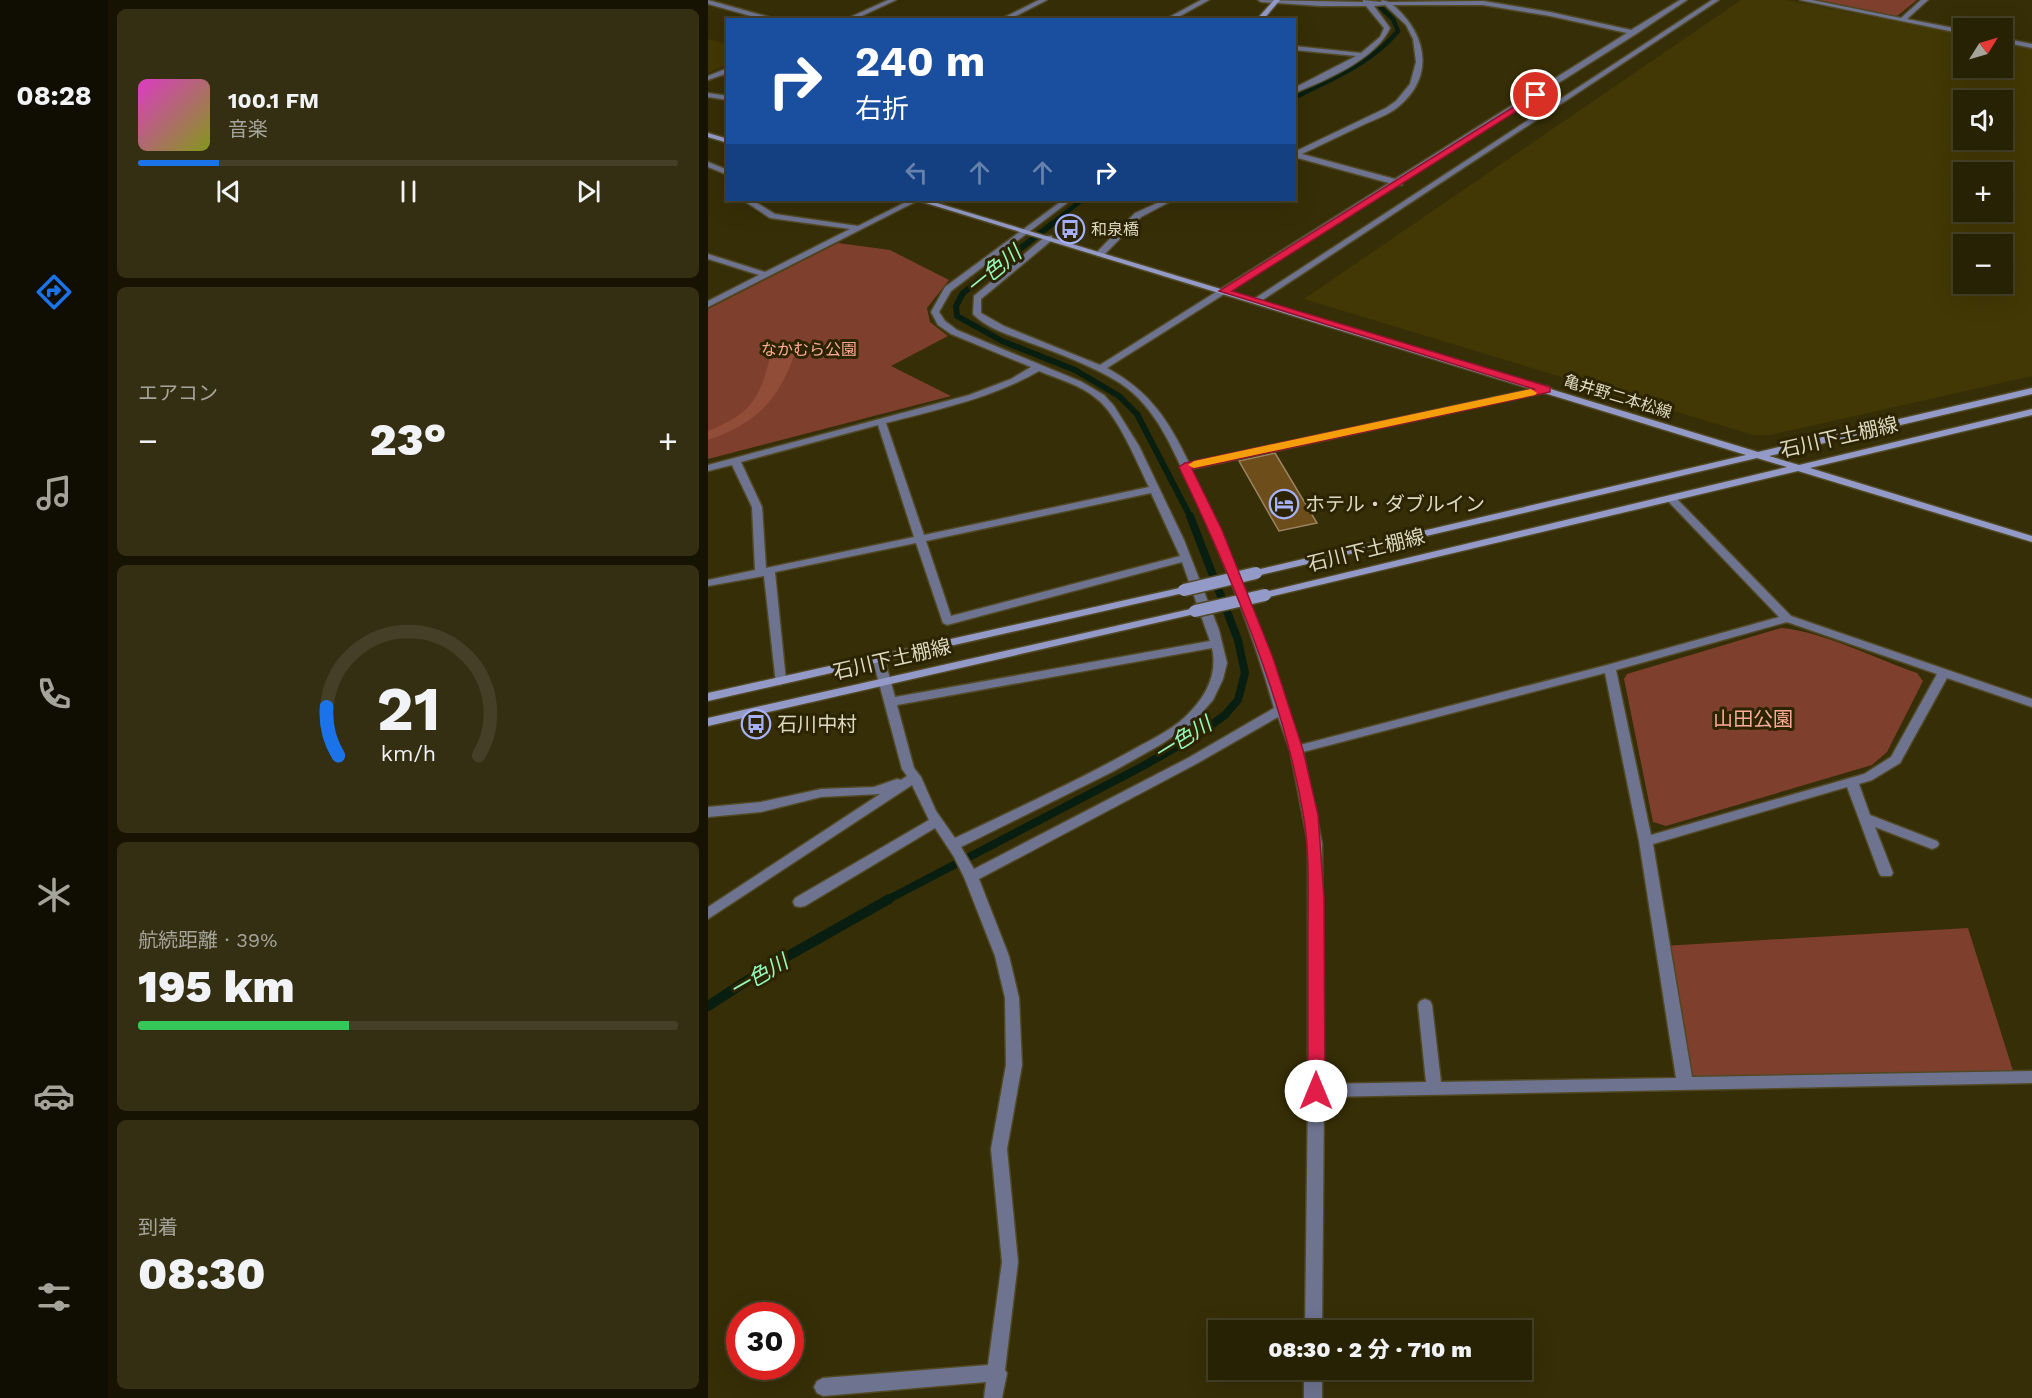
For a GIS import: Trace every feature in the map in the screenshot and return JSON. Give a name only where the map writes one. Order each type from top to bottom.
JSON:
[{"type":"street","points":[[852,18],[893,0]]},
{"type":"street","points":[[1006,18],[1044,0]]},
{"type":"street","points":[[1171,18],[1206,0]]},
{"type":"street","points":[[1261,0],[1468,2],[1498,5],[1634,33]]},
{"type":"street","points":[[1498,5],[1507,0]]},
{"type":"street","points":[[1100,369],[1399,183],[1684,0]]},
{"type":"street","points":[[1254,301],[1716,0]]},
{"type":"street","points":[[1803,0],[1953,30]]},
{"type":"street","points":[[1902,20],[1925,0]]},
{"type":"street","points":[[1261,18],[1276,1]]},
{"type":"street","points":[[1296,90],[1362,55],[1378,45],[1385,36],[1387,27],[1365,1]]},
{"type":"street","points":[[1296,155],[1389,110],[1401,102],[1413,86],[1420,61],[1416,40],[1402,18],[1384,1]]},
{"type":"street","points":[[708,2],[767,18]]},
{"type":"street","points":[[2013,42],[2032,46]]},
{"type":"street","points":[[1296,48],[1362,55]]},
{"type":"street","points":[[708,78],[726,71]]},
{"type":"street","points":[[708,95],[726,98]]},
{"type":"street","points":[[708,135],[726,140]]},
{"type":"street","points":[[1296,155],[1399,183]]},
{"type":"street","points":[[708,164],[726,172]]},
{"type":"street","points":[[748,201],[780,218],[857,228]]},
{"type":"street","points":[[708,304],[913,201]]},
{"type":"street","name":"亀井野二本松線","points":[[923,201],[1547,389],[2032,539]]},
{"type":"street","points":[[957,850],[1108,769],[1188,721],[1207,700],[1217,679],[1221,663],[1186,558],[1156,489],[1119,420],[1101,397],[1079,384],[954,332],[941,323],[935,312],[948,289],[1028,232],[1066,201]]},
{"type":"street","points":[[1100,254],[1138,215],[1167,201]]},
{"type":"street","points":[[1047,238],[976,298],[977,314],[995,326],[1100,369],[1127,384],[1149,404],[1172,438],[1216,530],[1249,610],[1296,750],[1315,843],[1316,1091],[1313,1320]]},
{"type":"street","points":[[708,256],[766,275]]},
{"type":"street","points":[[708,468],[972,397],[1014,381],[1038,367]]},
{"type":"street","points":[[1185,467],[1547,389]]},
{"type":"street","name":"石川下土棚線","points":[[708,697],[1184,590],[2032,392]]},
{"type":"street","name":"石川下土棚線","points":[[708,722],[884,680],[1265,595],[2032,412]]},
{"type":"street","points":[[881,422],[947,621],[1186,558]]},
{"type":"street","points":[[735,461],[757,507],[780,681]]},
{"type":"street","points":[[708,583],[1156,489]]},
{"type":"street","points":[[1670,498],[1787,618],[2032,703]]},
{"type":"street","points":[[1296,750],[1610,668],[1787,618]]},
{"type":"street","points":[[889,702],[1216,644]]},
{"type":"street","points":[[878,657],[908,769],[915,777],[937,821],[957,850],[971,877],[1002,956],[1012,998],[1014,1065],[999,1149],[1010,1262],[998,1373],[993,1398]]},
{"type":"street","points":[[1610,668],[1646,841],[1685,1084]]},
{"type":"street","points":[[1646,841],[1868,777],[1896,760],[1944,673]]},
{"type":"street","points":[[971,877],[1182,766],[1281,710]]},
{"type":"street","points":[[708,812],[761,807],[848,790],[875,791],[915,777]]},
{"type":"street","points":[[708,914],[915,777]]},
{"type":"street","points":[[1851,781],[1886,873]]},
{"type":"street","points":[[1865,818],[1932,844]]},
{"type":"street","points":[[800,902],[937,821]]},
{"type":"street","points":[[1425,1005],[1434,1089]]},
{"type":"street","points":[[1316,1091],[2032,1077]]},
{"type":"street","points":[[823,1387],[998,1373]]},
{"type":"street","points":[[1313,1380],[1313,1398]]},
{"type":"shaded area","points":[[1741,0],[1787,0],[1953,33],[1953,78],[2013,78],[2013,45],[2032,49],[2032,376],[1770,435],[1753,435],[1304,299]]},
{"type":"shaded area","points":[[708,39],[726,44],[726,65],[708,73]]},
{"type":"shaded area","points":[[796,350],[782,383],[764,407],[740,425],[708,440],[708,431],[735,418],[752,402],[763,382],[771,353]]},
{"type":"green space","points":[[1818,0],[1917,0],[1897,16]]},
{"type":"green space","name":"なかむら公園","points":[[838,243],[890,250],[949,280],[927,308],[930,322],[948,336],[891,366],[951,396],[708,459],[708,309]]},
{"type":"green space","name":"山田公園","points":[[1781,628],[1814,634],[1917,673],[1923,681],[1887,752],[1872,765],[1666,826],[1653,822],[1624,679],[1627,674]]},
{"type":"green space","points":[[1968,928],[2015,1077],[1685,1084],[1663,946]]},
{"type":"building","name":"ホテル・ダブルイン","points":[[1275,453],[1317,523],[1279,531],[1239,461]]},
{"type":"waterway","name":"一色川","points":[[1296,97],[1363,62],[1376,53],[1398,31],[1393,19],[1373,0]]},
{"type":"waterway","name":"一色川","points":[[1050,225],[1081,201]]},
{"type":"waterway","name":"一色川","points":[[1052,224],[963,293],[956,306],[957,316],[1002,341],[1075,370],[1119,396],[1137,414],[1190,516]]},
{"type":"waterway","name":"一色川","points":[[887,900],[1145,765],[1199,734],[1225,715],[1238,700],[1245,673],[1238,640],[1190,516]]},
{"type":"waterway","name":"一色川","points":[[708,1006],[765,969],[889,899]]},
{"type":"slow traffic","points":[[1194,465],[1531,393]]},
{"type":"place","name":"和泉橋","points":[[1070,229]]},
{"type":"place","name":"ホテル・ダブルイン","points":[[1284,504]]},
{"type":"place","name":"石川中村","points":[[756,724]]},
{"type":"route","points":[[1316,1091],[1316,897],[1315,843],[1311,815],[1296,750],[1249,610],[1216,530],[1185,467],[1547,389],[1224,291],[1536,95]]}]
